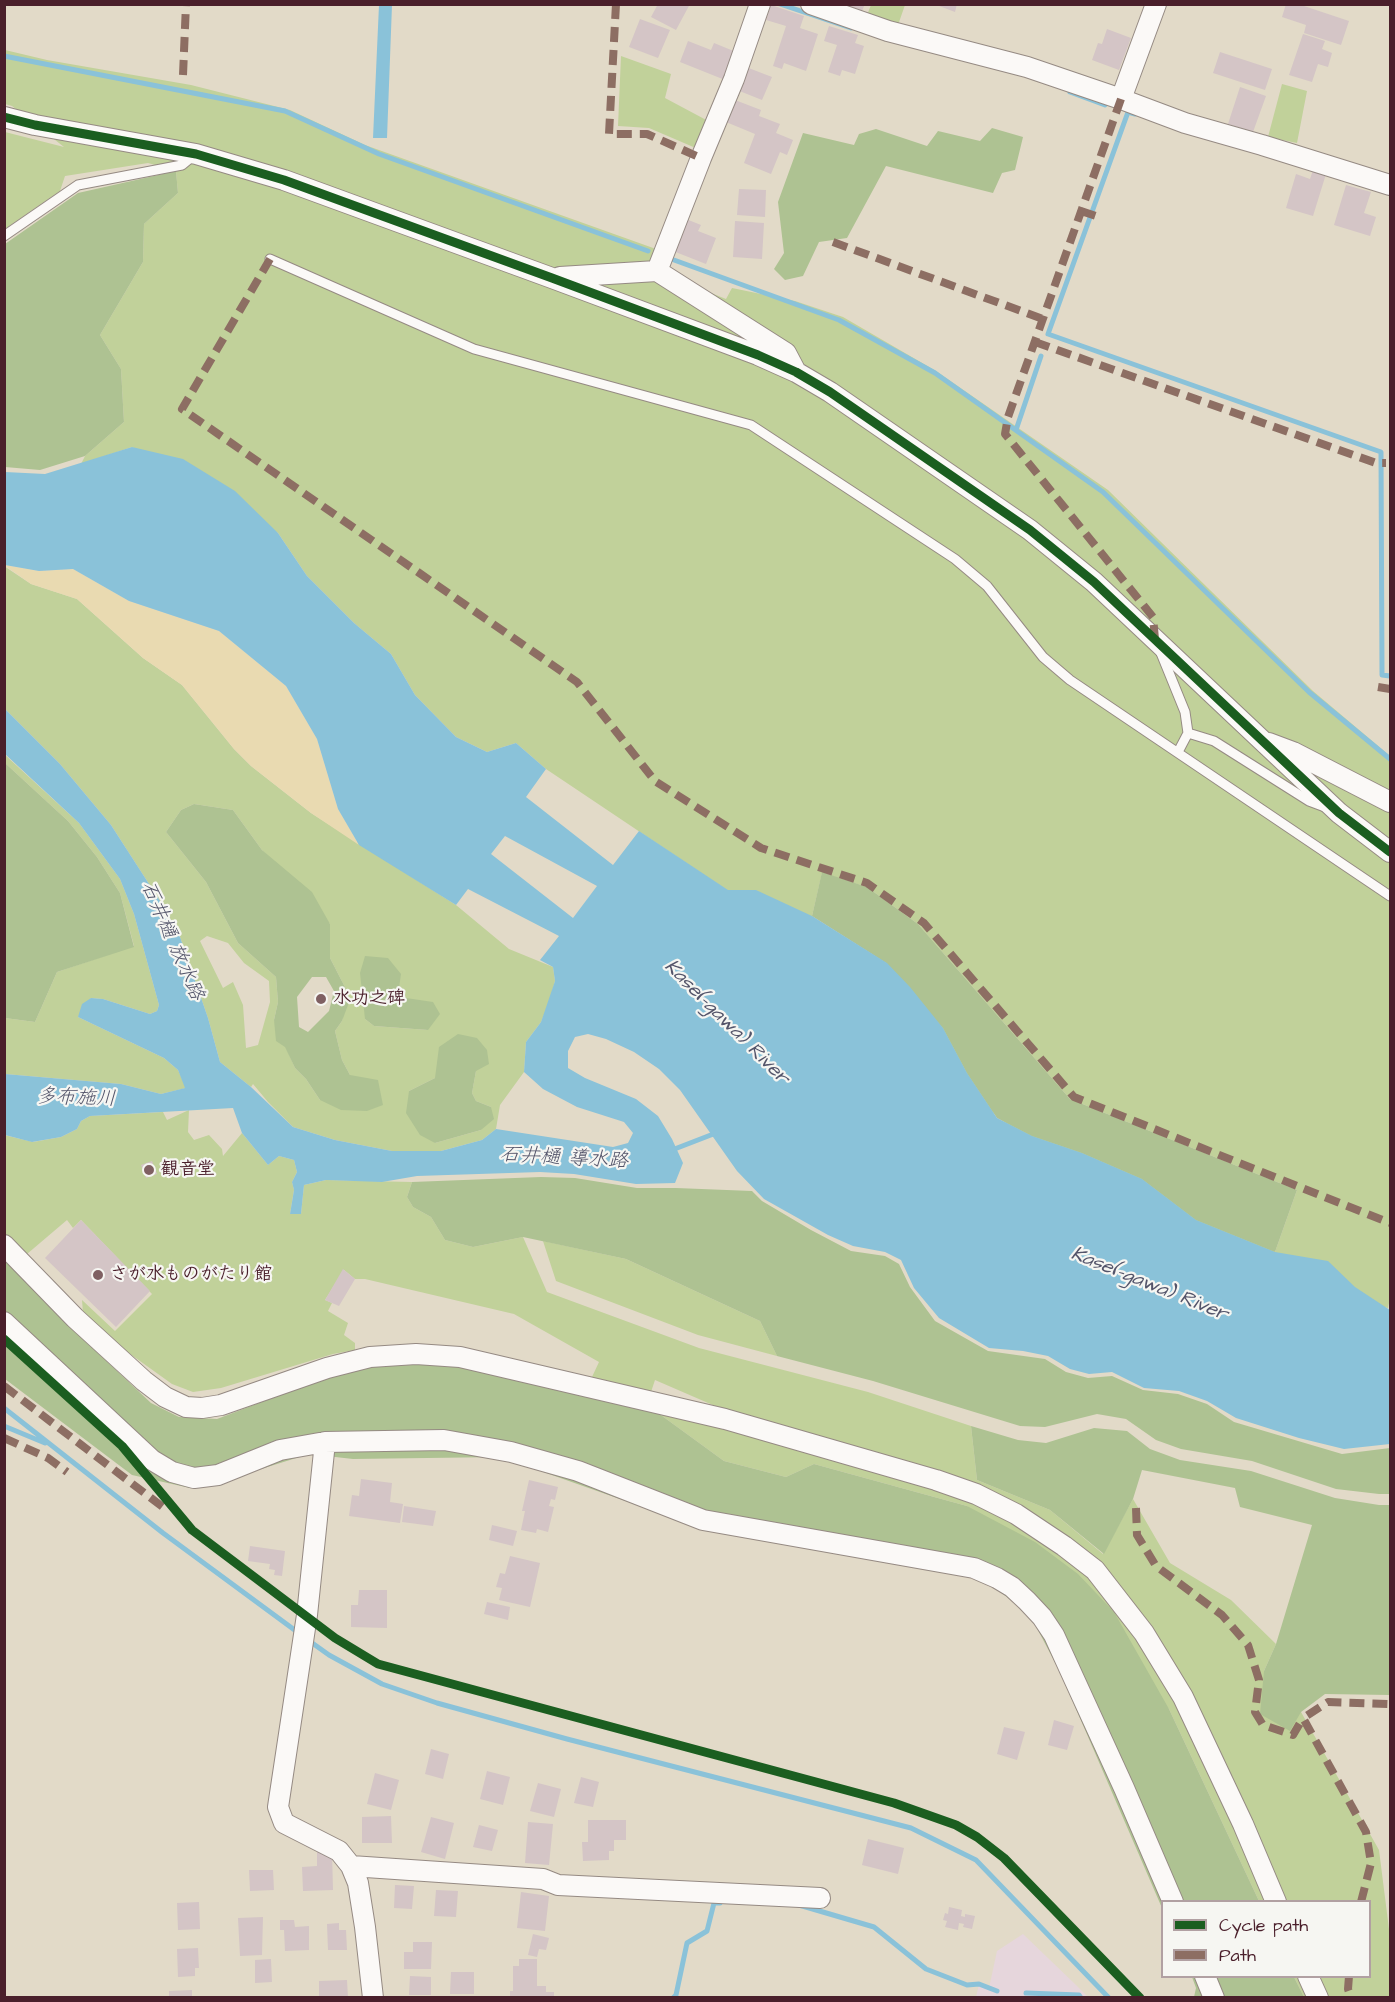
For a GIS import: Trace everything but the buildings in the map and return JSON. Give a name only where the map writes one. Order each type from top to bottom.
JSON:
[{"type":"street","points":[[657,271],[734,79],[760,4]]},
{"type":"street","points":[[812,4],[888,31],[1027,67],[1185,123],[1390,185]]},
{"type":"street","points":[[1121,99],[1156,4]]},
{"type":"street","points":[[4,117],[35,125],[196,153],[284,180],[552,278],[796,372],[830,392],[1030,530],[1094,582],[1339,813],[1390,852]]},
{"type":"street","points":[[552,278],[657,271],[786,353],[796,372]]},
{"type":"street","points":[[1259,738],[1293,752],[1390,802]]},
{"type":"street","points":[[4,1245],[75,1318],[144,1381],[165,1397],[186,1407],[202,1408],[220,1405],[327,1368],[370,1357],[416,1354],[460,1357],[725,1419],[946,1484],[976,1494],[1016,1514],[1095,1570],[1144,1633],[1183,1697],[1243,1824],[1275,1900]]},
{"type":"street","points":[[4,1322],[152,1460],[172,1472],[194,1478],[218,1475],[280,1450],[325,1442],[444,1440],[512,1452],[578,1471],[703,1520],[974,1568],[997,1578],[1012,1587],[1027,1601],[1054,1635],[1172,1900]]},
{"type":"street","points":[[325,1442],[307,1615],[278,1807],[284,1823],[339,1851],[351,1866],[358,1882],[373,1998]]},
{"type":"street","points":[[351,1866],[543,1879],[558,1885],[820,1898]]},
{"type":"street","points":[[1205,1978],[1214,1998]]},
{"type":"street","points":[[1308,1978],[1318,1998]]},
{"type":"lane","points":[[4,236],[78,185],[182,165],[196,153]]},
{"type":"lane","points":[[270,259],[474,349],[751,424],[955,560],[987,586],[1042,657],[1070,680],[1390,896]]},
{"type":"lane","points":[[1155,639],[1185,712],[1188,734],[1178,752]]},
{"type":"lane","points":[[1188,734],[1214,741],[1309,801],[1339,813]]},
{"type":"shaded area","points":[[1023,1934],[1088,1997],[976,1997],[979,1984],[989,1988],[997,1951]]},
{"type":"green space","points":[[871,5],[905,5],[898,25],[867,15]]},
{"type":"green space","points":[[5,50],[47,60],[191,85],[290,110],[365,145],[656,249],[681,281],[726,299],[732,288],[795,301],[843,317],[936,371],[1108,490],[1313,691],[1390,756],[1390,1298],[1388,1308],[1185,1273],[728,891],[546,769],[516,743],[487,752],[456,737],[415,695],[391,654],[354,623],[307,576],[278,533],[132,447],[81,464],[85,456],[124,422],[121,369],[100,335],[143,262],[144,224],[178,193],[176,171],[148,163],[65,176],[60,191],[5,229],[5,132],[64,147],[12,106],[5,104]],"holes":[[[822,873],[867,887],[918,924],[1070,1099],[1297,1190],[1275,1252],[812,916]]]},
{"type":"green space","points":[[621,56],[671,74],[665,98],[710,122],[698,149],[649,128],[618,126]]},
{"type":"green space","points":[[1282,84],[1307,91],[1297,143],[1268,137]]},
{"type":"green space","points":[[992,128],[1023,137],[1015,170],[1002,173],[993,193],[886,166],[847,238],[819,242],[803,276],[785,280],[774,269],[784,253],[778,202],[803,133],[854,145],[859,134],[876,129],[927,146],[938,131],[980,141]]},
{"type":"green space","points":[[176,171],[178,193],[144,224],[143,262],[100,335],[121,369],[124,422],[85,456],[40,470],[5,467],[5,244],[78,193]]},
{"type":"green space","points":[[4,566],[31,584],[77,599],[143,658],[182,685],[234,749],[251,766],[311,813],[456,905],[509,949],[553,967],[555,981],[549,1003],[541,1022],[526,1042],[524,1072],[500,1105],[496,1129],[482,1140],[441,1151],[392,1151],[335,1140],[293,1127],[253,1084],[251,1087],[220,1062],[208,1018],[180,937],[160,901],[111,825],[60,764],[5,709]],"holes":[[[194,804],[233,810],[262,850],[330,924],[330,958],[348,993],[342,1021],[335,1031],[342,1060],[350,1075],[320,1100],[306,1079],[295,1068],[274,1020],[278,1002],[276,977],[238,943],[206,882],[166,832],[181,810]],[[207,936],[228,943],[244,963],[269,981],[270,1002],[258,1045],[246,1048],[243,1005],[233,982],[223,988],[200,941]],[[399,988],[428,1030],[374,1026],[365,1019]],[[476,1071],[472,1093],[476,1101],[491,1107],[481,1130],[435,1143],[409,1091],[435,1078]]]},
{"type":"green space","points":[[4,754],[79,823],[120,879],[134,914],[159,1005],[157,1011],[150,1014],[103,999],[91,998],[78,1017],[164,1058],[178,1070],[186,1088],[161,1094],[121,1084],[5,1074],[5,1018],[35,1022],[57,972],[134,946],[120,893],[97,857],[68,821],[5,763]]},
{"type":"green space","points":[[5,763],[68,821],[97,857],[120,893],[134,947],[57,972],[35,1022],[5,1018]]},
{"type":"green space","points":[[194,804],[233,810],[262,850],[312,892],[330,924],[330,958],[348,993],[348,1005],[335,1031],[342,1060],[350,1075],[378,1080],[383,1105],[367,1111],[341,1110],[320,1100],[306,1079],[295,1068],[285,1047],[276,1041],[274,1020],[278,1002],[276,977],[238,943],[206,882],[166,832],[181,810]],"holes":[[[312,977],[326,977],[334,991],[329,1011],[308,1032],[299,1027],[297,997]]]},
{"type":"green space","points":[[822,872],[867,887],[918,924],[1070,1099],[1297,1190],[1275,1252],[1196,1220],[1142,1179],[1082,1153],[1032,1136],[997,1118],[967,1073],[943,1028],[886,963],[812,916]]},
{"type":"green space","points":[[365,956],[388,958],[401,974],[399,988],[406,998],[433,1002],[440,1014],[428,1030],[374,1026],[365,1019],[360,973]]},
{"type":"green space","points":[[458,1034],[477,1038],[487,1050],[489,1064],[476,1071],[472,1093],[476,1101],[491,1107],[494,1119],[481,1130],[435,1143],[420,1135],[406,1113],[409,1091],[435,1078],[439,1047]]},
{"type":"green space","points":[[189,1110],[188,1132],[194,1140],[209,1135],[222,1149],[223,1156],[242,1133],[268,1165],[279,1156],[294,1160],[297,1172],[292,1182],[294,1190],[290,1214],[301,1214],[304,1185],[326,1180],[412,1182],[407,1197],[413,1207],[431,1217],[445,1240],[473,1247],[523,1237],[547,1292],[699,1348],[868,1392],[971,1426],[977,1480],[1050,1510],[1103,1554],[1133,1499],[1170,1563],[1231,1600],[1276,1644],[1264,1671],[1301,1712],[1379,1850],[1390,1937],[1390,1997],[1304,1997],[1294,1978],[1371,1978],[1371,1900],[1259,1900],[1169,1709],[967,1506],[814,1464],[786,1477],[724,1461],[654,1410],[722,1409],[655,1380],[651,1392],[592,1377],[599,1362],[514,1314],[365,1279],[355,1279],[344,1270],[325,1300],[332,1303],[328,1311],[348,1323],[344,1335],[355,1343],[355,1350],[333,1354],[221,1388],[193,1392],[172,1384],[119,1346],[83,1313],[82,1300],[115,1331],[152,1294],[81,1220],[73,1228],[67,1220],[27,1254],[5,1234],[4,1135],[33,1142],[61,1137],[77,1129],[81,1121],[90,1116],[163,1112],[167,1120]]},
{"type":"green space","points":[[541,1177],[575,1178],[637,1188],[752,1191],[762,1201],[851,1251],[885,1256],[899,1264],[910,1287],[935,1321],[988,1351],[1045,1359],[1066,1372],[1088,1378],[1112,1376],[1143,1390],[1178,1394],[1207,1404],[1234,1422],[1342,1454],[1390,1448],[1390,1494],[1336,1489],[1252,1461],[1181,1449],[1156,1440],[1126,1419],[1097,1414],[1045,1427],[1020,1426],[873,1381],[777,1356],[760,1321],[626,1259],[523,1237],[473,1247],[445,1240],[431,1217],[413,1207],[407,1197],[412,1182]]},
{"type":"green space","points":[[543,1241],[626,1259],[760,1321],[777,1356],[698,1335],[556,1281]]},
{"type":"green space","points":[[4,1258],[64,1321],[151,1403],[179,1417],[217,1419],[330,1376],[374,1366],[455,1364],[654,1410],[724,1461],[786,1477],[814,1464],[967,1506],[1035,1542],[1078,1574],[1114,1612],[1169,1709],[1259,1900],[1161,1900],[1161,1906],[1060,1672],[1030,1615],[981,1577],[699,1527],[501,1457],[353,1459],[309,1454],[213,1484],[190,1488],[132,1475],[5,1379]]},
{"type":"green space","points":[[971,1426],[1018,1440],[1046,1443],[1094,1428],[1127,1431],[1150,1449],[1180,1460],[1251,1471],[1335,1498],[1390,1505],[1390,1695],[1325,1694],[1301,1712],[1290,1731],[1260,1714],[1264,1671],[1276,1644],[1312,1525],[1240,1507],[1235,1488],[1142,1470],[1133,1499],[1104,1554],[1050,1510],[977,1480]]},
{"type":"green space","points":[[1192,1978],[1294,1978],[1304,1997],[1194,1997],[1196,1988]]},
{"type":"sand","points":[[4,565],[39,571],[73,569],[129,601],[219,631],[286,686],[317,739],[338,809],[359,845],[311,813],[251,766],[234,749],[182,685],[143,658],[77,599],[31,584]]},
{"type":"water","points":[[379,5],[392,5],[387,138],[373,138]]},
{"type":"water","points":[[132,447],[183,459],[235,491],[278,533],[307,576],[354,623],[391,654],[415,695],[456,737],[487,752],[516,743],[546,769],[526,797],[613,865],[639,831],[728,890],[756,890],[812,916],[887,963],[910,987],[943,1028],[967,1073],[997,1118],[1032,1136],[1082,1153],[1142,1179],[1196,1220],[1275,1252],[1328,1261],[1355,1287],[1390,1310],[1390,1444],[1344,1449],[1299,1438],[1236,1418],[1207,1401],[1179,1391],[1144,1388],[1112,1372],[1089,1374],[1070,1369],[1048,1356],[989,1348],[939,1318],[914,1288],[901,1260],[885,1252],[853,1246],[828,1235],[764,1199],[737,1171],[680,1090],[659,1069],[634,1052],[606,1039],[588,1034],[575,1037],[568,1051],[568,1068],[585,1078],[636,1099],[658,1116],[683,1163],[675,1183],[636,1184],[574,1174],[540,1172],[417,1176],[382,1182],[326,1180],[304,1185],[301,1214],[290,1214],[294,1190],[292,1182],[297,1172],[294,1160],[279,1156],[268,1165],[242,1133],[233,1108],[90,1116],[81,1121],[77,1129],[61,1137],[32,1142],[5,1135],[5,1074],[121,1084],[161,1094],[185,1088],[178,1070],[164,1058],[78,1017],[82,1004],[91,998],[103,999],[150,1014],[157,1011],[159,1005],[134,914],[120,879],[79,823],[5,754],[5,709],[60,764],[111,825],[160,901],[180,937],[208,1018],[220,1062],[251,1087],[293,1127],[335,1140],[392,1151],[441,1151],[482,1140],[496,1129],[613,1147],[628,1143],[633,1133],[624,1122],[577,1107],[543,1089],[524,1072],[526,1042],[541,1022],[555,981],[553,967],[540,960],[559,936],[468,889],[456,905],[359,845],[338,809],[317,739],[286,686],[219,631],[129,601],[73,569],[39,571],[5,565],[5,472],[45,474]],"holes":[[[505,836],[597,886],[573,918],[491,854]]]},
{"type":"waterway","points":[[780,4],[851,28]]},
{"type":"waterway","points":[[4,56],[285,111],[379,154],[648,251]]},
{"type":"waterway","points":[[1070,92],[1105,105]]},
{"type":"waterway","points":[[1135,114],[1128,112],[1048,334],[1381,452],[1382,675],[1390,676]]},
{"type":"waterway","points":[[674,260],[839,320],[935,373],[1103,492],[1309,692],[1390,759]]},
{"type":"waterway","points":[[1016,430],[1041,356]]},
{"type":"waterway","points":[[672,1150],[716,1133]]},
{"type":"waterway","points":[[4,1408],[163,1533],[300,1634]]},
{"type":"waterway","points":[[4,1426],[45,1443]]},
{"type":"waterway","points":[[308,1640],[329,1655],[382,1684],[437,1703],[911,1828],[976,1860],[1109,1998]]},
{"type":"waterway","points":[[673,1998],[676,1995],[687,1943],[707,1931],[714,1903],[720,1903]]},
{"type":"waterway","points":[[799,1905],[874,1927],[926,1969],[967,1985],[979,1984],[997,1991]]},
{"type":"waterway","points":[[1026,1993],[1079,1995],[1081,1998]]},
{"type":"marked path","points":[[183,75],[186,4]]},
{"type":"marked path","points":[[616,4],[609,134],[647,134],[701,158]]},
{"type":"marked path","points":[[1121,99],[1008,417],[1005,434],[1153,617],[1155,639]]},
{"type":"marked path","points":[[1081,211],[1096,216]]},
{"type":"marked path","points":[[833,242],[1043,319]]},
{"type":"marked path","points":[[270,259],[182,409],[577,682],[655,781],[761,848],[867,883],[924,923],[1074,1097],[1390,1223]]},
{"type":"marked path","points":[[1035,342],[1376,463],[1386,463]]},
{"type":"marked path","points":[[1378,687],[1390,689]]},
{"type":"marked path","points":[[4,1386],[168,1511]]},
{"type":"marked path","points":[[4,1438],[48,1458],[67,1472]]},
{"type":"marked path","points":[[1136,1508],[1137,1535],[1156,1566],[1222,1615],[1248,1645],[1259,1680],[1255,1712],[1263,1725],[1293,1735],[1303,1718]]},
{"type":"marked path","points":[[1362,1900],[1371,1863],[1366,1832],[1303,1718],[1328,1702],[1390,1704]]},
{"type":"marked path","points":[[1349,1978],[1348,1989],[1351,1998]]},
{"type":"cycle path","points":[[4,117],[35,125],[196,154],[284,180],[758,355],[796,372],[830,392],[1030,530],[1094,582],[1339,813],[1390,852]]},
{"type":"cycle path","points":[[4,1339],[122,1446],[192,1530],[335,1638],[378,1664],[894,1803],[956,1825],[977,1837],[1004,1858],[1140,1998]]},
{"type":"place","name":"水功之碑","points":[[321,999]]},
{"type":"place","name":"観音堂","points":[[149,1170]]},
{"type":"place","name":"さが水ものがたり館","points":[[98,1275]]},
{"type":"water label","name":"石井樋 放水路","points":[[171,941]]},
{"type":"water label","name":"Kase(-gawa) River","points":[[726,1023]]},
{"type":"water label","name":"多布施川","points":[[76,1099]]},
{"type":"water label","name":"石井樋 導水路","points":[[564,1159]]},
{"type":"water label","name":"Kase(-gawa) River","points":[[1149,1285]]}]
